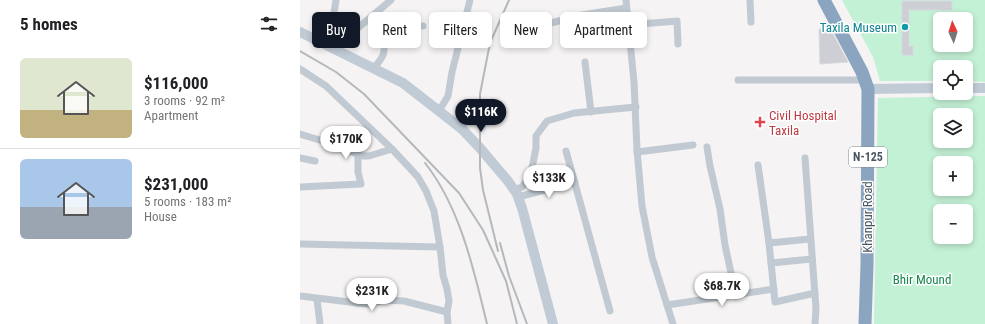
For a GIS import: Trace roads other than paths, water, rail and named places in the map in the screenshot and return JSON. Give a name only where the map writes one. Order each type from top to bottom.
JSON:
[{"type":"highway","name":"Khanpur Road","points":[[824,0],[867,85],[867,265],[864,324]]},
{"type":"street","points":[[335,12],[336,0]]},
{"type":"street","points":[[378,12],[391,0]]},
{"type":"street","points":[[439,111],[448,96],[470,0]]},
{"type":"street","points":[[626,0],[626,12]]},
{"type":"street","points":[[750,0],[751,22]]},
{"type":"street","points":[[552,22],[582,15],[626,8]]},
{"type":"street","points":[[647,23],[677,21],[678,44]]},
{"type":"street","points":[[300,32],[312,38]]},
{"type":"street","points":[[333,48],[403,83],[462,129],[508,180],[516,193],[522,208],[553,324]]},
{"type":"street","points":[[374,68],[383,56],[384,48]]},
{"type":"street","points":[[630,48],[636,107],[637,152],[642,206],[652,257],[673,324]]},
{"type":"street","points":[[585,62],[591,112]]},
{"type":"street","points":[[300,69],[326,86],[392,149],[418,177],[426,191],[434,212],[443,275],[449,300],[447,312],[448,324]]},
{"type":"street","points":[[738,80],[933,88]]},
{"type":"street","points":[[973,88],[985,88]]},
{"type":"street","points":[[516,193],[527,180],[534,161],[536,136],[548,121],[562,116],[636,107]]},
{"type":"street","points":[[300,134],[343,147],[358,154],[369,156],[392,149]]},
{"type":"street","points":[[637,152],[693,145]]},
{"type":"street","points":[[707,147],[736,296]]},
{"type":"street","points":[[566,152],[610,311]]},
{"type":"street","points":[[300,187],[361,184],[358,172],[358,154]]},
{"type":"street","points":[[300,158],[315,162]]},
{"type":"street","points":[[805,158],[816,309],[814,324]]},
{"type":"street","points":[[758,165],[769,243],[775,302],[815,294]]},
{"type":"street","points":[[516,193],[575,182]]},
{"type":"street","points":[[769,243],[810,239]]},
{"type":"street","points":[[300,244],[440,247]]},
{"type":"street","points":[[771,263],[812,259]]},
{"type":"street","points":[[667,305],[736,296],[774,289]]},
{"type":"street","points":[[300,296],[366,304],[384,300],[404,301],[447,312]]},
{"type":"street","points":[[316,299],[320,324]]},
{"type":"railway","points":[[498,251],[483,190],[480,168],[480,94],[490,43],[509,0]]},
{"type":"railway","points":[[300,51],[336,72],[364,94],[459,193],[483,230],[506,281],[517,324]]},
{"type":"railway","points":[[425,163],[448,199],[457,219],[471,261],[487,324]]},
{"type":"railway","points":[[500,243],[509,276],[527,324]]},
{"type":"place","name":"Taxila Museum","points":[[905,27]]},
{"type":"place","name":"Civil Hospital Taxila","points":[[760,122]]},
{"type":"park label","name":"Bhir Mound","points":[[922,279]]}]
